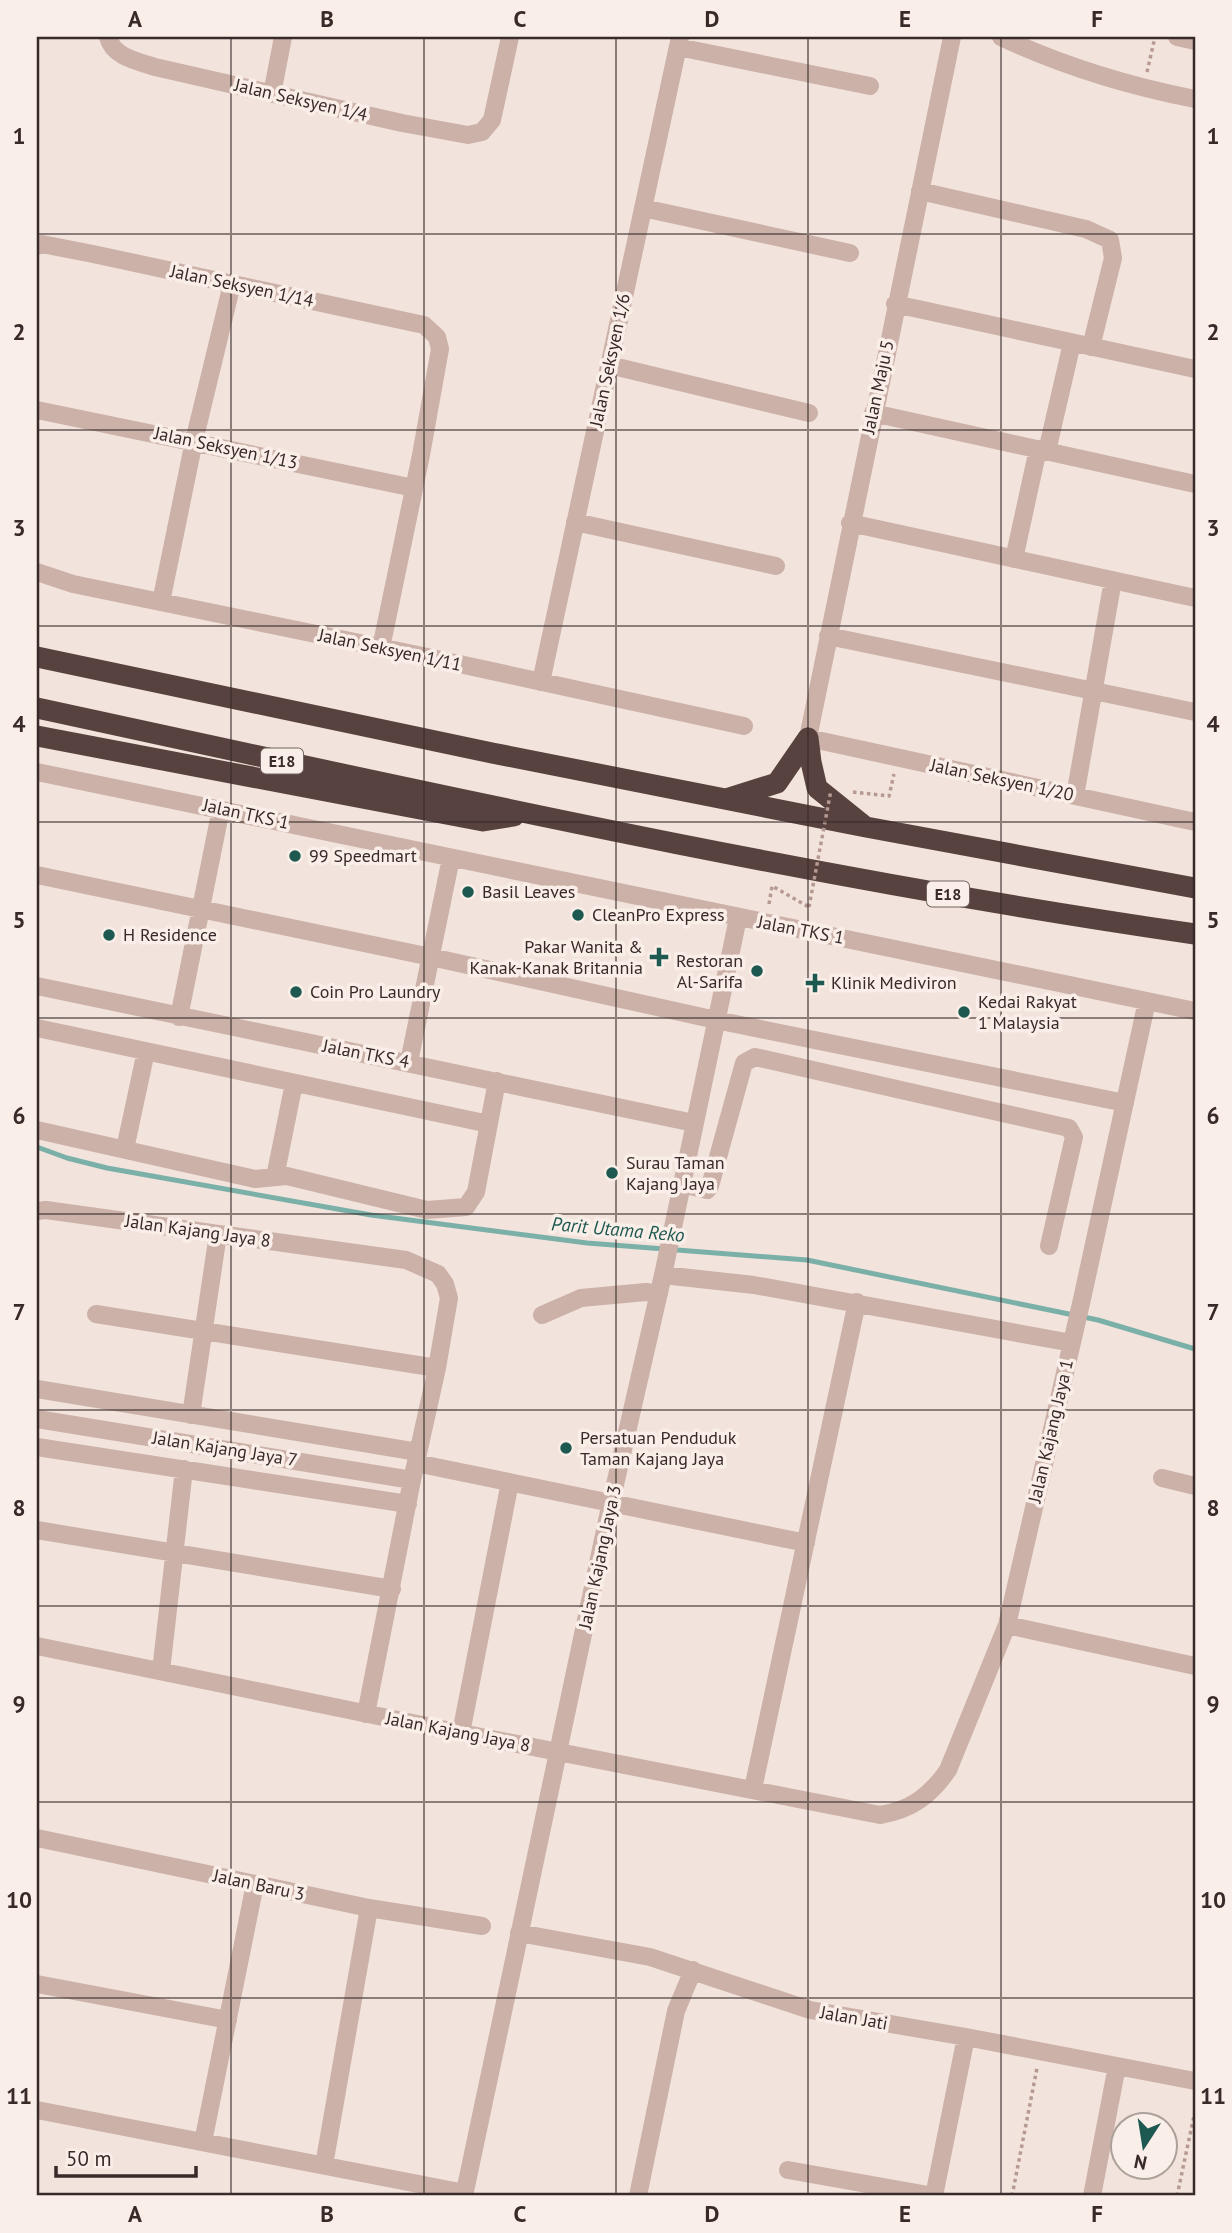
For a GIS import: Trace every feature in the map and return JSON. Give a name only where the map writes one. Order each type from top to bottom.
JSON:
[{"type":"highway","points":[[37,657],[478,750],[866,827],[1195,888]]},
{"type":"highway","name":"E18","points":[[37,708],[527,814],[752,859],[1029,909],[1195,934]]},
{"type":"highway","points":[[37,736],[483,821],[527,814]]},
{"type":"highway","points":[[724,799],[776,783],[808,738]]},
{"type":"highway","points":[[808,738],[817,788],[866,827]]},
{"type":"street","points":[[272,94],[283,37]]},
{"type":"street","name":"Jalan Seksyen 1/4","points":[[109,41],[120,54],[155,67],[468,135],[482,132],[492,120],[510,37]]},
{"type":"street","name":"Jalan Maju 5","points":[[808,738],[850,523],[952,37]]},
{"type":"street","points":[[1002,37],[1082,69],[1143,88],[1195,99]]},
{"type":"street","points":[[1177,37],[1195,41]]},
{"type":"street","points":[[679,42],[870,86]]},
{"type":"street","name":"Jalan Seksyen 1/6","points":[[541,682],[679,42]]},
{"type":"street","points":[[920,191],[1086,229],[1110,240],[1113,258],[1091,347]]},
{"type":"street","points":[[643,208],[850,253]]},
{"type":"street","name":"Jalan Seksyen 1/14","points":[[40,245],[424,325],[437,337],[440,349],[414,488]]},
{"type":"street","points":[[162,602],[194,441],[232,284]]},
{"type":"street","points":[[895,304],[1195,369]]},
{"type":"street","points":[[1014,559],[1072,342]]},
{"type":"street","points":[[609,365],[809,413]]},
{"type":"street","name":"Jalan Seksyen 1/13","points":[[37,410],[414,488]]},
{"type":"street","points":[[873,413],[1195,484]]},
{"type":"street","points":[[381,648],[414,488]]},
{"type":"street","points":[[575,522],[776,566]]},
{"type":"street","points":[[850,523],[1195,598]]},
{"type":"street","name":"Jalan Seksyen 1/11","points":[[37,572],[72,584],[744,726]]},
{"type":"street","points":[[1075,796],[1113,580]]},
{"type":"street","points":[[828,636],[1195,712]]},
{"type":"street","name":"Jalan Seksyen 1/20","points":[[808,738],[1195,822]]},
{"type":"street","name":"Jalan TKS 1","points":[[37,772],[1195,1011]]},
{"type":"street","points":[[179,1017],[221,809]]},
{"type":"street","points":[[409,1062],[451,858]]},
{"type":"street","points":[[37,875],[716,1020],[1125,1103]]},
{"type":"street","name":"Jalan Kajang Jaya 3","points":[[465,2194],[738,918]]},
{"type":"street","name":"Jalan TKS 4","points":[[37,986],[694,1123]]},
{"type":"street","name":"Jalan Kajang Jaya 1","points":[[880,1815],[899,1812],[918,1802],[934,1790],[948,1770],[1007,1625],[1147,1001]]},
{"type":"street","points":[[37,1028],[489,1125]]},
{"type":"street","points":[[125,1149],[146,1051]]},
{"type":"street","points":[[682,1185],[707,1190],[744,1063],[755,1057],[1069,1128],[1074,1137],[1049,1245]]},
{"type":"street","points":[[37,1130],[255,1179],[287,1176],[427,1210],[466,1207],[476,1192],[497,1081]]},
{"type":"street","points":[[275,1177],[294,1083]]},
{"type":"street","name":"Jalan Kajang Jaya 8","points":[[37,1211],[46,1210],[406,1260],[438,1274],[449,1298],[438,1368],[366,1714]]},
{"type":"street","points":[[191,1415],[218,1234]]},
{"type":"street","points":[[664,1272],[754,1284],[1072,1339]]},
{"type":"street","points":[[542,1315],[581,1298],[646,1292],[659,1294]]},
{"type":"street","points":[[753,1789],[857,1302]]},
{"type":"street","points":[[96,1314],[438,1368]]},
{"type":"street","points":[[37,1389],[191,1415],[416,1465],[806,1543]]},
{"type":"street","name":"Jalan Kajang Jaya 7","points":[[37,1419],[416,1465]]},
{"type":"street","points":[[37,1447],[408,1504]]},
{"type":"street","points":[[161,1671],[184,1469]]},
{"type":"street","points":[[1162,1478],[1195,1486]]},
{"type":"street","points":[[461,1733],[510,1482]]},
{"type":"street","points":[[37,1530],[392,1590]]},
{"type":"street","points":[[1007,1625],[1195,1667]]},
{"type":"street","name":"Jalan Kajang Jaya 8","points":[[37,1646],[880,1815]]},
{"type":"street","name":"Jalan Baru 3","points":[[37,1838],[369,1908],[482,1926]]},
{"type":"street","points":[[203,2142],[255,1884]]},
{"type":"street","points":[[324,2165],[369,1908]]},
{"type":"street","name":"Jalan Jati","points":[[519,1933],[650,1957],[810,2010],[1195,2081]]},
{"type":"street","points":[[638,2196],[676,2011],[693,1970]]},
{"type":"street","points":[[37,1984],[228,2020]]},
{"type":"street","points":[[788,2170],[934,2196],[966,2037]]},
{"type":"street","points":[[1092,2196],[1117,2066]]},
{"type":"street","points":[[37,2110],[465,2194]]},
{"type":"path","points":[[1143,88],[1155,37]]},
{"type":"path","points":[[772,886],[808,907],[831,790],[889,796],[898,758]]},
{"type":"path","points":[[1012,2196],[1040,2052]]},
{"type":"path","points":[[1177,2196],[1195,2111]]},
{"type":"waterway","name":"Parit Utama Reko","points":[[37,1147],[107,1168],[371,1215],[587,1243],[807,1260],[1098,1320],[1195,1349]]},
{"type":"place","name":"99 Speedmart","points":[[295,856]]},
{"type":"place","name":"Basil Leaves","points":[[468,892]]},
{"type":"place","name":"CleanPro Express","points":[[578,915]]},
{"type":"place","name":"H Residence","points":[[109,935]]},
{"type":"place","name":"Pakar Wanita & Kanak-Kanak Britannia","points":[[659,957]]},
{"type":"place","name":"Restoran Al-Sarifa","points":[[757,971]]},
{"type":"place","name":"Klinik Mediviron","points":[[815,983]]},
{"type":"place","name":"Coin Pro Laundry","points":[[296,992]]},
{"type":"place","name":"Kedai Rakyat 1 Malaysia","points":[[964,1012]]},
{"type":"place","name":"Surau Taman Kajang Jaya","points":[[612,1173]]},
{"type":"place","name":"Persatuan Penduduk Taman Kajang Jaya","points":[[566,1448]]}]
